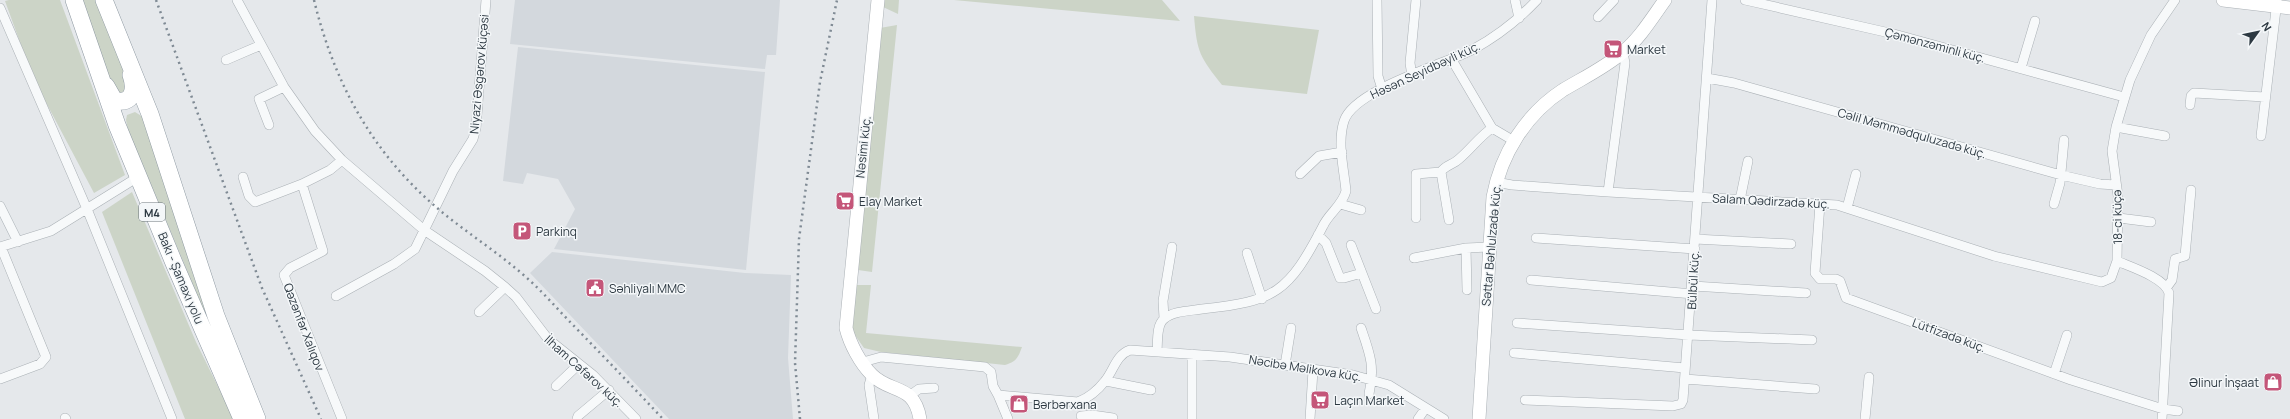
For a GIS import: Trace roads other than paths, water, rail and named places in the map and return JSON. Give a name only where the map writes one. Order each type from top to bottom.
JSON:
[{"type":"highway","name":"Bakı - Şamaxı yolu","points":[[74,0],[88,44],[135,170],[242,419]]},
{"type":"highway","name":"Bakı - Şamaxı yolu","points":[[104,0],[164,151],[216,316],[257,419]]},
{"type":"highway","points":[[88,44],[111,96],[114,100],[125,101],[132,96],[134,87],[119,35]]},
{"type":"highway","points":[[135,170],[122,118],[122,114],[128,108],[140,107],[144,111],[164,151]]},
{"type":"street","name":"İlham Cəfərov küç.","points":[[237,0],[284,87],[316,132],[342,160],[424,230],[505,287],[516,297],[548,340],[579,364],[608,390],[631,417]]},
{"type":"street","name":"Niyazi Əsgərov küçəsi","points":[[336,296],[406,256],[415,249],[453,171],[475,134],[486,0]]},
{"type":"street","name":"Nəsimi küç.","points":[[872,375],[848,336],[846,321],[878,0]]},
{"type":"street","points":[[1377,0],[1378,76],[1382,89]]},
{"type":"street","points":[[1412,76],[1410,63],[1416,0]]},
{"type":"street","points":[[1515,0],[1519,18]]},
{"type":"street","name":"Həsən Seyidbəyli küç.","points":[[1164,318],[1184,312],[1236,305],[1262,299],[1279,289],[1293,276],[1329,216],[1340,204],[1346,191],[1342,152],[1344,121],[1348,113],[1366,97],[1452,60],[1492,38],[1519,18],[1537,0]]},
{"type":"street","points":[[1598,17],[1614,0]]},
{"type":"street","name":"Səttar Bəhlulzadə küç.","points":[[1479,419],[1490,247],[1496,182],[1514,141],[1527,122],[1547,102],[1623,53],[1666,0]]},
{"type":"street","name":"Bülbül küç.","points":[[1525,400],[1673,406],[1681,404],[1683,400],[1693,290],[1697,197],[1712,0]]},
{"type":"street","name":"Çəmənzəminli küç.","points":[[1745,0],[1894,34],[2124,97]]},
{"type":"street","name":"18-ci küçə","points":[[2167,287],[2160,281],[2117,261],[2119,218],[2112,151],[2116,127],[2124,97],[2151,35],[2175,0]]},
{"type":"street","points":[[2224,0],[2281,5],[2265,97],[2261,136]]},
{"type":"street","points":[[0,8],[86,210],[172,419]]},
{"type":"street","points":[[2021,68],[2035,21]]},
{"type":"street","points":[[226,60],[261,45]]},
{"type":"street","points":[[1608,192],[1625,63],[1623,53]]},
{"type":"street","points":[[1452,60],[1492,128],[1514,141]]},
{"type":"street","name":"Cəlil Məmmədquluzadə küç.","points":[[1707,78],[1734,82],[2061,175],[2100,184],[2116,185]]},
{"type":"street","points":[[269,126],[259,98],[284,87]]},
{"type":"street","points":[[2190,105],[2191,96],[2199,92],[2265,97]]},
{"type":"street","points":[[2116,127],[2165,136]]},
{"type":"street","points":[[1449,220],[1441,172],[1443,168],[1460,159],[1482,136],[1492,128]]},
{"type":"street","points":[[2054,204],[2061,175],[2064,140]]},
{"type":"street","points":[[1300,174],[1320,156],[1342,152]]},
{"type":"street","points":[[243,177],[249,196],[255,202],[302,184],[330,170],[342,160]]},
{"type":"street","points":[[1740,200],[1748,161]]},
{"type":"street","points":[[0,379],[40,364],[46,357],[1,247],[51,231],[86,210],[135,170]]},
{"type":"street","points":[[1416,218],[1416,174],[1441,172]]},
{"type":"street","points":[[1847,208],[1856,174]]},
{"type":"street","name":"Salam Qədirzadə küç.","points":[[1496,182],[1512,185],[1608,192],[1837,205],[1994,256],[2102,282],[2111,278],[2117,261]]},
{"type":"street","name":"Qəzənfər Xalıqov","points":[[302,184],[323,251],[290,268],[284,275],[342,419]]},
{"type":"street","points":[[2162,419],[2167,287],[2172,280],[2174,261],[2185,256],[2191,190]]},
{"type":"street","points":[[1340,204],[1361,210]]},
{"type":"street","name":"Lütfizadə küç.","points":[[1820,204],[1815,273],[1817,277],[1840,281],[1844,295],[1850,300],[2054,374],[2163,409],[2178,411]]},
{"type":"street","points":[[0,206],[18,242]]},
{"type":"street","points":[[2119,218],[2151,222]]},
{"type":"street","points":[[1318,235],[1326,243],[1340,278],[1362,273]]},
{"type":"street","points":[[1536,238],[1695,244],[1791,244]]},
{"type":"street","points":[[1351,245],[1376,309]]},
{"type":"street","points":[[998,395],[1078,402],[1088,397],[1106,381],[1120,356],[1126,352],[1137,349],[1156,351],[1159,326],[1164,318],[1162,301],[1172,247]]},
{"type":"street","points":[[1414,258],[1466,248],[1490,247]]},
{"type":"street","points":[[1466,248],[1467,290]]},
{"type":"street","points":[[1247,253],[1262,299]]},
{"type":"street","points":[[1531,280],[1693,290],[1806,294]]},
{"type":"street","points":[[479,312],[505,287]]},
{"type":"street","points":[[1517,323],[1689,336],[1812,340]]},
{"type":"street","points":[[1285,365],[1291,328]]},
{"type":"street","points":[[1361,328],[1373,361],[1372,380],[1369,394]]},
{"type":"street","points":[[2054,374],[2067,334]]},
{"type":"street","name":"Nəcibə Məlikova küç.","points":[[1156,351],[1230,357],[1372,380],[1389,385],[1425,409],[1444,419]]},
{"type":"street","points":[[1514,353],[1686,368]]},
{"type":"street","points":[[1192,354],[1192,419]]},
{"type":"street","points":[[863,362],[881,357],[985,367],[992,372],[993,386],[1008,419]]},
{"type":"street","points":[[556,386],[579,364]]},
{"type":"street","points":[[1310,419],[1313,370]]},
{"type":"street","points":[[874,419],[869,385],[872,375],[910,396],[916,405],[920,419]]},
{"type":"street","points":[[1864,419],[1869,377]]},
{"type":"street","points":[[1685,379],[1815,389]]},
{"type":"street","points":[[1106,381],[1151,390]]},
{"type":"street","points":[[910,396],[919,389],[934,388]]},
{"type":"street","points":[[577,419],[578,416],[608,390]]},
{"type":"street","points":[[1078,402],[1082,417],[1092,415],[1112,418]]},
{"type":"street","points":[[1418,419],[1425,409]]},
{"type":"railway","points":[[156,0],[262,288],[321,419]]},
{"type":"railway","points":[[314,0],[322,30],[344,87],[374,139],[392,163],[436,207],[505,259],[533,284],[663,419]]},
{"type":"railway","points":[[800,419],[795,363],[799,239],[820,82],[837,0]]},
{"type":"place","name":"Market","points":[[1613,49]]},
{"type":"place","name":"Elay Market","points":[[845,201]]},
{"type":"place","name":"Parkinq","points":[[522,231]]},
{"type":"place","name":"Səhliyalı MMC","points":[[595,288]]},
{"type":"place","name":"Əlinur İnşaat","points":[[2273,382]]},
{"type":"place","name":"Laçın Market","points":[[1320,400]]},
{"type":"place","name":"Bərbərxana","points":[[1019,404]]}]
